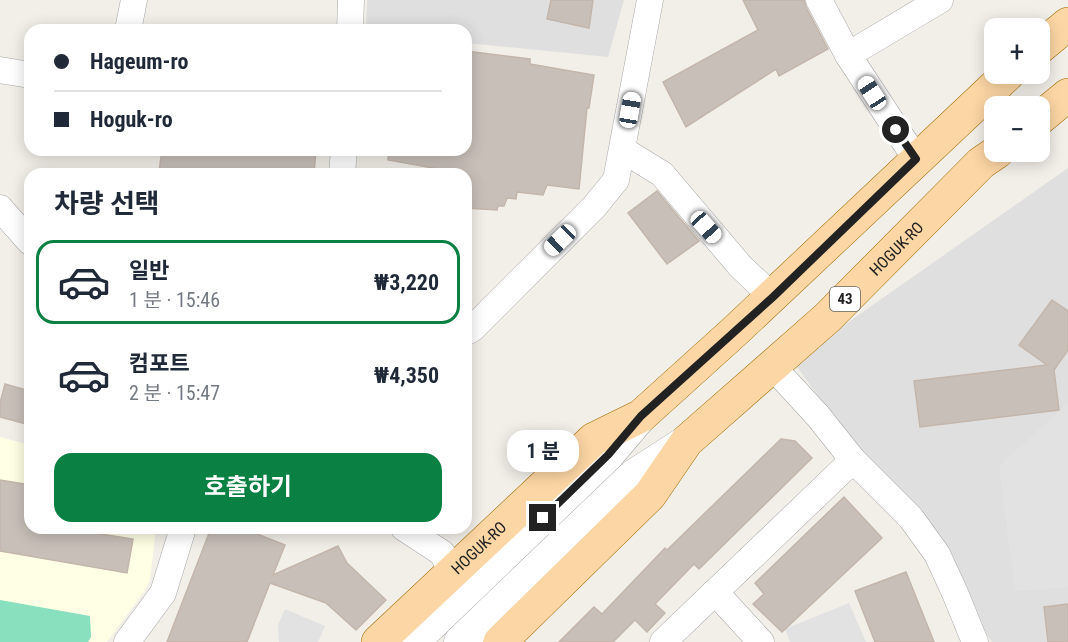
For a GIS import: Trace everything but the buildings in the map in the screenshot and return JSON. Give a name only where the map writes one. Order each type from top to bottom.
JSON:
[{"type":"main road","points":[[1050,39],[1068,24]]},
{"type":"main road","name":"HOGUK-RO","points":[[378,642],[594,439],[641,416],[773,297],[997,84]]},
{"type":"main road","points":[[1050,110],[1068,95]]},
{"type":"main road","name":"HOGUK-RO","points":[[500,642],[650,495],[687,441],[827,318],[984,162]]},
{"type":"street","points":[[129,24],[134,0]]},
{"type":"street","points":[[351,0],[351,24]]},
{"type":"street","points":[[472,329],[594,207],[616,180],[650,0]]},
{"type":"street","points":[[819,0],[848,55],[916,159]]},
{"type":"street","points":[[848,55],[940,0]]},
{"type":"street","points":[[0,70],[24,74]]},
{"type":"street","points":[[623,150],[662,174],[741,267],[773,297]]},
{"type":"street","points":[[0,208],[24,235]]},
{"type":"street","points":[[771,366],[818,416],[853,460],[911,518],[936,555],[975,642]]},
{"type":"street","name":"HOGUK-RO","points":[[413,642],[608,455],[641,416]]},
{"type":"street","name":"HOGUK-RO","points":[[459,642],[633,476],[687,441]]},
{"type":"street","points":[[663,642],[853,460]]},
{"type":"street","points":[[127,642],[163,593],[181,534]]},
{"type":"street","points":[[413,534],[442,553],[452,572]]},
{"type":"street","points":[[715,592],[761,642]]},
{"type":"shaded area","points":[[367,0],[624,0],[608,57],[472,43],[472,24],[366,24]]},
{"type":"shaded area","points":[[1068,168],[1068,642],[992,642],[793,361]]},
{"type":"shaded area","points":[[1068,403],[1068,587],[1015,591],[999,466]]},
{"type":"shaded area","points":[[0,437],[24,443],[24,534],[155,534],[150,580],[146,589],[107,642],[0,642]]},
{"type":"shaded area","points":[[849,603],[866,642],[790,642],[785,629]]},
{"type":"shaded area","points":[[285,609],[325,626],[318,642],[279,642],[278,625]]},
{"type":"green space","points":[[0,600],[90,616],[91,637],[88,642],[0,642]]},
{"type":"route","points":[[543,518],[608,455],[641,416],[773,297],[916,159],[896,130]]}]
